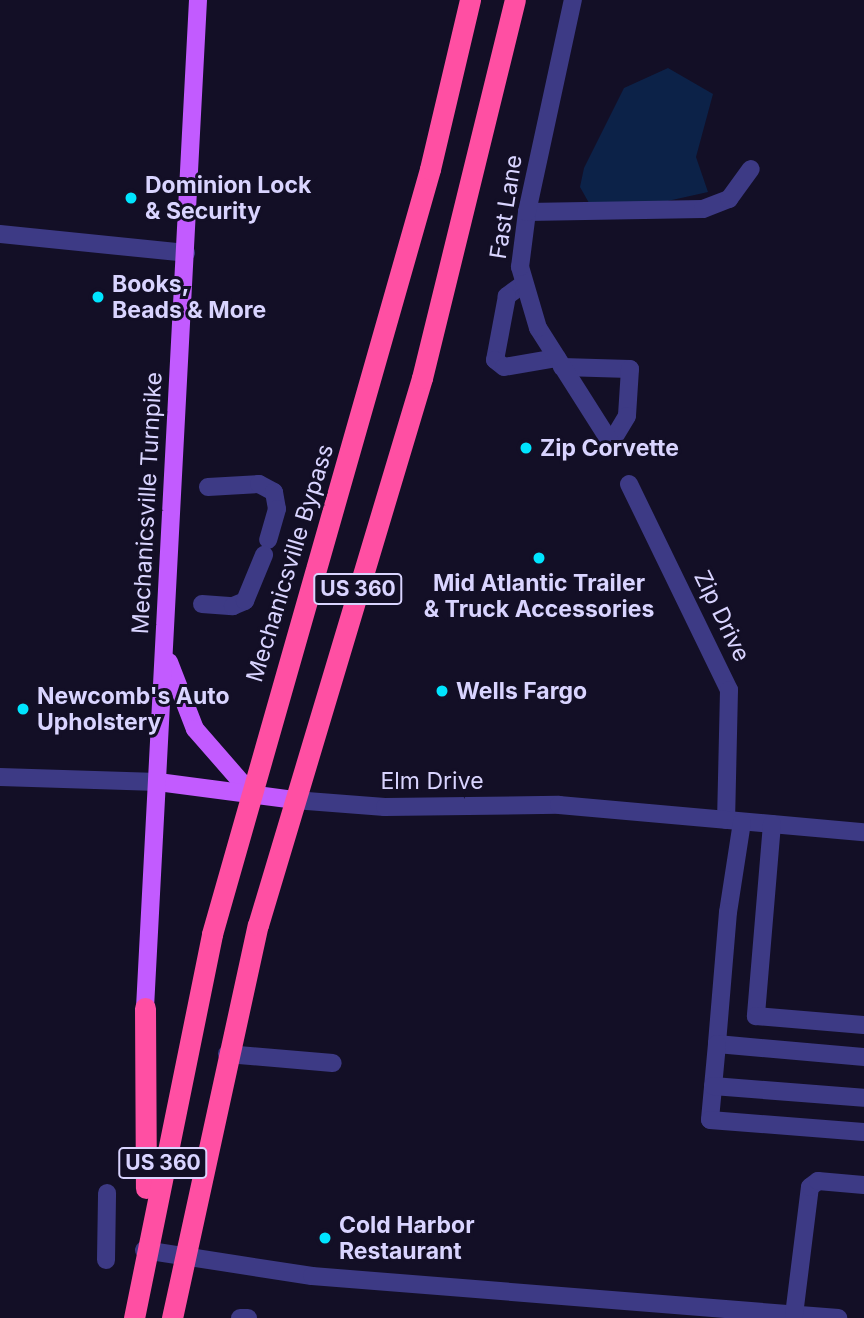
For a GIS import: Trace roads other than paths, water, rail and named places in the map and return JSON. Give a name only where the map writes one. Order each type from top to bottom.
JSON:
[{"type":"highway","name":"Mechanicsville Bypass","points":[[143,1258],[199,987],[249,791],[373,377],[430,169],[470,0]]},
{"type":"highway","name":"US 360","points":[[172,1318],[182,1256],[227,1054],[294,800],[422,378],[515,0]]},
{"type":"highway","points":[[143,1258],[145,1008]]},
{"type":"highway","name":"US 360","points":[[134,1318],[143,1258]]},
{"type":"main road","name":"Mechanicsville Turnpike","points":[[145,1008],[166,652],[198,0]]},
{"type":"main road","points":[[166,652],[195,729],[249,791]]},
{"type":"main road","name":"Elm Drive","points":[[158,782],[249,791],[294,800]]},
{"type":"street","name":"Fast Lane","points":[[559,362],[630,369],[628,416],[611,443],[559,362],[538,328],[522,285],[521,244],[573,0]]},
{"type":"street","points":[[527,212],[703,209],[729,199],[751,169]]},
{"type":"street","points":[[0,233],[186,253]]},
{"type":"street","points":[[522,285],[507,296],[495,360],[504,367],[559,362]]},
{"type":"street","points":[[202,604],[233,606],[245,601],[278,500],[274,492],[259,484],[208,487]]},
{"type":"street","name":"Zip Drive","points":[[629,484],[729,690],[734,821],[710,1120],[864,1132]]},
{"type":"street","name":"Elm Drive","points":[[0,777],[158,782]]},
{"type":"street","name":"Elm Drive","points":[[294,800],[385,807],[559,805],[864,832]]},
{"type":"street","points":[[772,824],[757,1016],[864,1025]]},
{"type":"street","points":[[717,1044],[864,1057]]},
{"type":"street","points":[[227,1054],[333,1063]]},
{"type":"street","points":[[713,1086],[864,1098]]},
{"type":"street","points":[[794,1315],[810,1187],[818,1181],[864,1185]]},
{"type":"street","points":[[106,1260],[107,1193]]},
{"type":"street","points":[[143,1258],[182,1256],[312,1276],[838,1318]]},
{"type":"street","points":[[240,1318],[248,1318]]},
{"type":"water","points":[[668,68],[713,94],[696,157],[708,192],[663,202],[589,203],[580,187],[584,168],[624,88]]},
{"type":"place","name":"Dominion Lock & Security","points":[[131,198]]},
{"type":"place","name":"Books, Beads & More","points":[[98,297]]},
{"type":"place","name":"Zip Corvette","points":[[526,448]]},
{"type":"place","name":"Mid Atlantic Trailer & Truck Accessories","points":[[539,558]]},
{"type":"place","name":"Wells Fargo","points":[[442,691]]},
{"type":"place","name":"Newcomb's Auto Upholstery","points":[[23,709]]},
{"type":"place","name":"Cold Harbor Restaurant","points":[[325,1238]]}]
